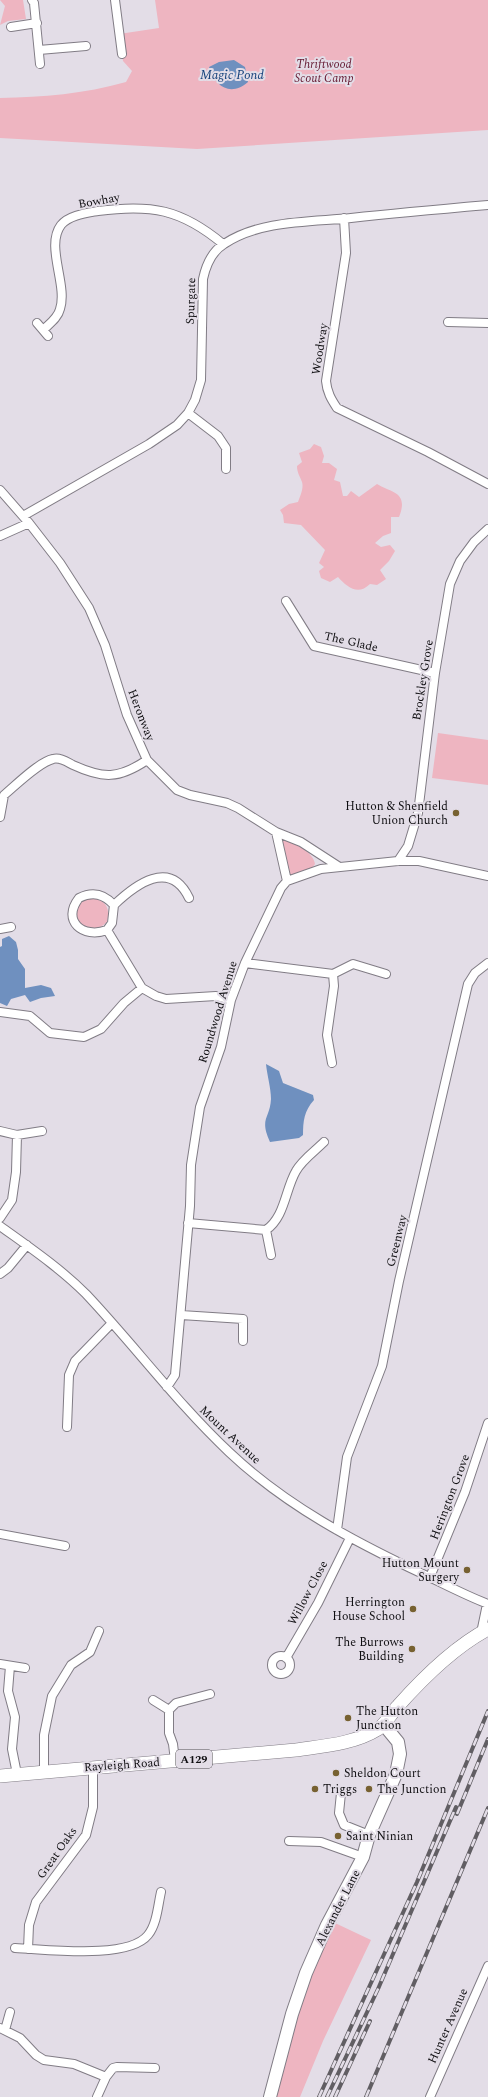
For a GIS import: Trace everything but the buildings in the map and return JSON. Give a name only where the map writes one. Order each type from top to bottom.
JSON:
[{"type":"main road","name":"A129","points":[[384,1725],[397,1707],[444,1659],[484,1631]]},
{"type":"main road","name":"Rayleigh Road","points":[[0,1776],[296,1750],[334,1745],[361,1736],[384,1725]]},
{"type":"street","points":[[32,0],[34,2],[40,64]]},
{"type":"street","points":[[115,0],[122,54]]},
{"type":"street","points":[[11,27],[36,23]]},
{"type":"street","points":[[39,50],[86,46]]},
{"type":"street","name":"Spurgate","points":[[0,536],[149,444],[177,425],[188,413],[195,400],[201,380],[203,279],[205,266],[213,253],[223,244],[234,238],[272,226],[294,222],[488,205]]},
{"type":"street","name":"Bowhay","points":[[38,323],[45,333],[60,310],[62,299],[56,240],[61,225],[72,218],[119,208],[156,209],[196,224],[223,244]]},
{"type":"street","name":"Woodway","points":[[344,218],[346,253],[326,381],[327,391],[331,400],[337,408],[428,452],[488,484]]},
{"type":"street","points":[[448,322],[488,322]]},
{"type":"street","points":[[188,413],[218,436],[226,448],[226,469]]},
{"type":"street","name":"Heronway","points":[[0,490],[60,563],[90,608],[105,645],[127,715],[147,760],[177,790],[190,795],[227,803],[238,808],[276,832],[301,843],[338,866]]},
{"type":"street","name":"Brockley Grove","points":[[398,861],[408,846],[418,813],[435,673],[450,584],[460,561],[474,542],[488,529]]},
{"type":"street","name":"The Glade","points":[[286,601],[314,646],[435,673]]},
{"type":"street","points":[[0,817],[4,796],[48,761],[59,758],[88,772],[111,776],[125,772],[147,760]]},
{"type":"street","points":[[276,832],[287,881],[321,869],[338,866],[398,861],[419,861],[488,876]]},
{"type":"street","points":[[408,846],[419,861]]},
{"type":"street","points":[[114,905],[103,895],[90,894],[79,898],[72,911],[74,922],[81,930],[92,933],[107,930],[112,923],[114,905],[133,888],[159,877],[176,880],[182,885],[189,898]]},
{"type":"street","name":"Roundwood Avenue","points":[[167,1387],[175,1375],[181,1315],[191,1165],[200,1107],[221,1047],[232,1000],[245,963],[275,899],[287,881]]},
{"type":"street","points":[[0,929],[11,927]]},
{"type":"street","points":[[107,930],[142,988],[156,996],[166,999],[216,996],[232,1000]]},
{"type":"street","points":[[245,963],[333,974],[353,964],[386,974]]},
{"type":"street","name":"Greenway","points":[[337,1530],[347,1457],[382,1366],[399,1281],[468,984],[475,973],[488,963]]},
{"type":"street","points":[[332,1063],[327,1035],[334,986],[333,974]]},
{"type":"street","points":[[0,1012],[9,1015],[30,1016],[44,1029],[58,1034],[84,1037],[95,1033],[142,988]]},
{"type":"street","points":[[0,1131],[17,1135],[42,1131]]},
{"type":"street","points":[[0,1218],[12,1200],[16,1172],[17,1135]]},
{"type":"street","points":[[188,1222],[266,1230],[274,1225],[279,1217],[297,1168],[324,1142]]},
{"type":"street","name":"Mount Avenue","points":[[0,1226],[66,1275],[112,1323],[189,1413],[246,1467],[285,1498],[350,1538],[488,1604],[484,1631]]},
{"type":"street","points":[[266,1230],[270,1255]]},
{"type":"street","points":[[0,1274],[8,1268],[27,1245]]},
{"type":"street","points":[[181,1315],[243,1319],[243,1341]]},
{"type":"street","points":[[66,1427],[68,1375],[75,1361],[112,1323]]},
{"type":"street","name":"Herington Grove","points":[[430,1577],[465,1492],[488,1423]]},
{"type":"street","points":[[0,1534],[65,1546]]},
{"type":"street","name":"Willow Close","points":[[286,1658],[318,1603],[350,1538]]},
{"type":"street","points":[[44,1771],[44,1735],[52,1696],[61,1679],[72,1665],[90,1652],[99,1631]]},
{"type":"street","points":[[0,1664],[25,1668]]},
{"type":"street","points":[[10,1666],[8,1691],[15,1717],[12,1749],[17,1774]]},
{"type":"street","points":[[175,1761],[173,1744],[169,1733],[169,1710],[176,1703],[210,1694]]},
{"type":"street","points":[[153,1700],[169,1710]]},
{"type":"street","name":"Alexander Lane","points":[[270,2097],[292,2014],[306,1973],[327,1925],[363,1857],[368,1835],[396,1774],[400,1754],[398,1742],[384,1725]]},
{"type":"street","name":"Great Oaks","points":[[28,1949],[29,1925],[36,1902],[86,1835],[93,1807],[93,1767]]},
{"type":"street","points":[[340,1793],[339,1813],[344,1825],[368,1835]]},
{"type":"street","points":[[289,1841],[321,1842],[363,1857]]},
{"type":"street","points":[[15,1948],[110,1952],[133,1947],[143,1941],[153,1928],[161,1892]]},
{"type":"street","name":"Hunter Avenue","points":[[430,2097],[488,1966]]},
{"type":"street","points":[[10,2012],[2,2029],[20,2038],[36,2055],[44,2060],[74,2064],[106,2077]]},
{"type":"street","points":[[98,2097],[106,2077],[113,2068],[155,2068]]},
{"type":"green space","points":[[0,0],[23,0],[26,19],[8,21],[0,25],[5,6]]},
{"type":"green space","name":"Thriftwood Scout Camp","points":[[155,0],[488,0],[488,130],[197,149],[0,138],[0,98],[63,94],[126,82],[132,71],[123,61],[119,34],[159,28]]},
{"type":"green space","points":[[314,444],[321,447],[324,456],[322,463],[329,463],[337,469],[334,480],[340,482],[343,496],[347,496],[351,491],[359,497],[377,484],[397,494],[400,498],[402,509],[399,517],[391,517],[391,533],[383,536],[375,543],[381,547],[390,545],[395,551],[389,561],[380,570],[386,579],[377,585],[370,584],[366,588],[357,590],[349,587],[338,577],[330,582],[321,578],[319,571],[324,567],[319,563],[325,550],[301,525],[284,523],[283,515],[280,510],[289,504],[298,502],[302,489],[302,482],[297,468],[297,466],[302,462],[299,453],[310,449]]},
{"type":"green space","points":[[438,733],[488,740],[488,785],[432,778]]},
{"type":"green space","points":[[283,839],[302,848],[311,855],[315,864],[312,868],[289,876],[280,841]]},
{"type":"green space","points":[[89,897],[99,900],[105,904],[108,911],[107,922],[103,926],[94,929],[82,925],[75,917],[79,902]]},
{"type":"green space","points":[[335,1923],[371,1940],[323,2041],[300,2097],[270,2097],[306,1973]]},
{"type":"water","name":"Magic Pond","points":[[234,60],[245,67],[248,82],[236,89],[224,88],[215,80],[209,67],[219,62]]},
{"type":"water","points":[[9,936],[16,942],[18,959],[25,969],[25,988],[41,985],[51,988],[55,996],[41,998],[30,1002],[25,995],[11,999],[7,1006],[0,1003],[0,947],[2,946],[2,939]]},
{"type":"water","points":[[266,1064],[279,1071],[283,1083],[313,1095],[314,1100],[308,1108],[305,1116],[303,1135],[299,1138],[270,1142],[265,1128],[271,1099]]},
{"type":"railway","points":[[319,2097],[417,1882],[488,1711]]},
{"type":"railway","points":[[457,1814],[488,1739]]},
{"type":"railway","points":[[327,2097],[378,1989],[456,1807]]},
{"type":"railway","points":[[366,2097],[488,1808]]},
{"type":"railway","points":[[335,2097],[370,2021]]},
{"type":"place","name":"Hutton & Shenfield Union Church","points":[[456,813]]},
{"type":"place","name":"Hutton Mount Surgery","points":[[467,1570]]},
{"type":"place","name":"Herrington House School","points":[[413,1609]]},
{"type":"place","name":"The Burrows Building","points":[[412,1649]]},
{"type":"place","name":"The Hutton Junction","points":[[348,1718]]},
{"type":"place","name":"Sheldon Court","points":[[336,1773]]},
{"type":"place","name":"Triggs","points":[[315,1789]]},
{"type":"place","name":"The Junction","points":[[369,1789]]},
{"type":"place","name":"Saint Ninian","points":[[338,1836]]}]
